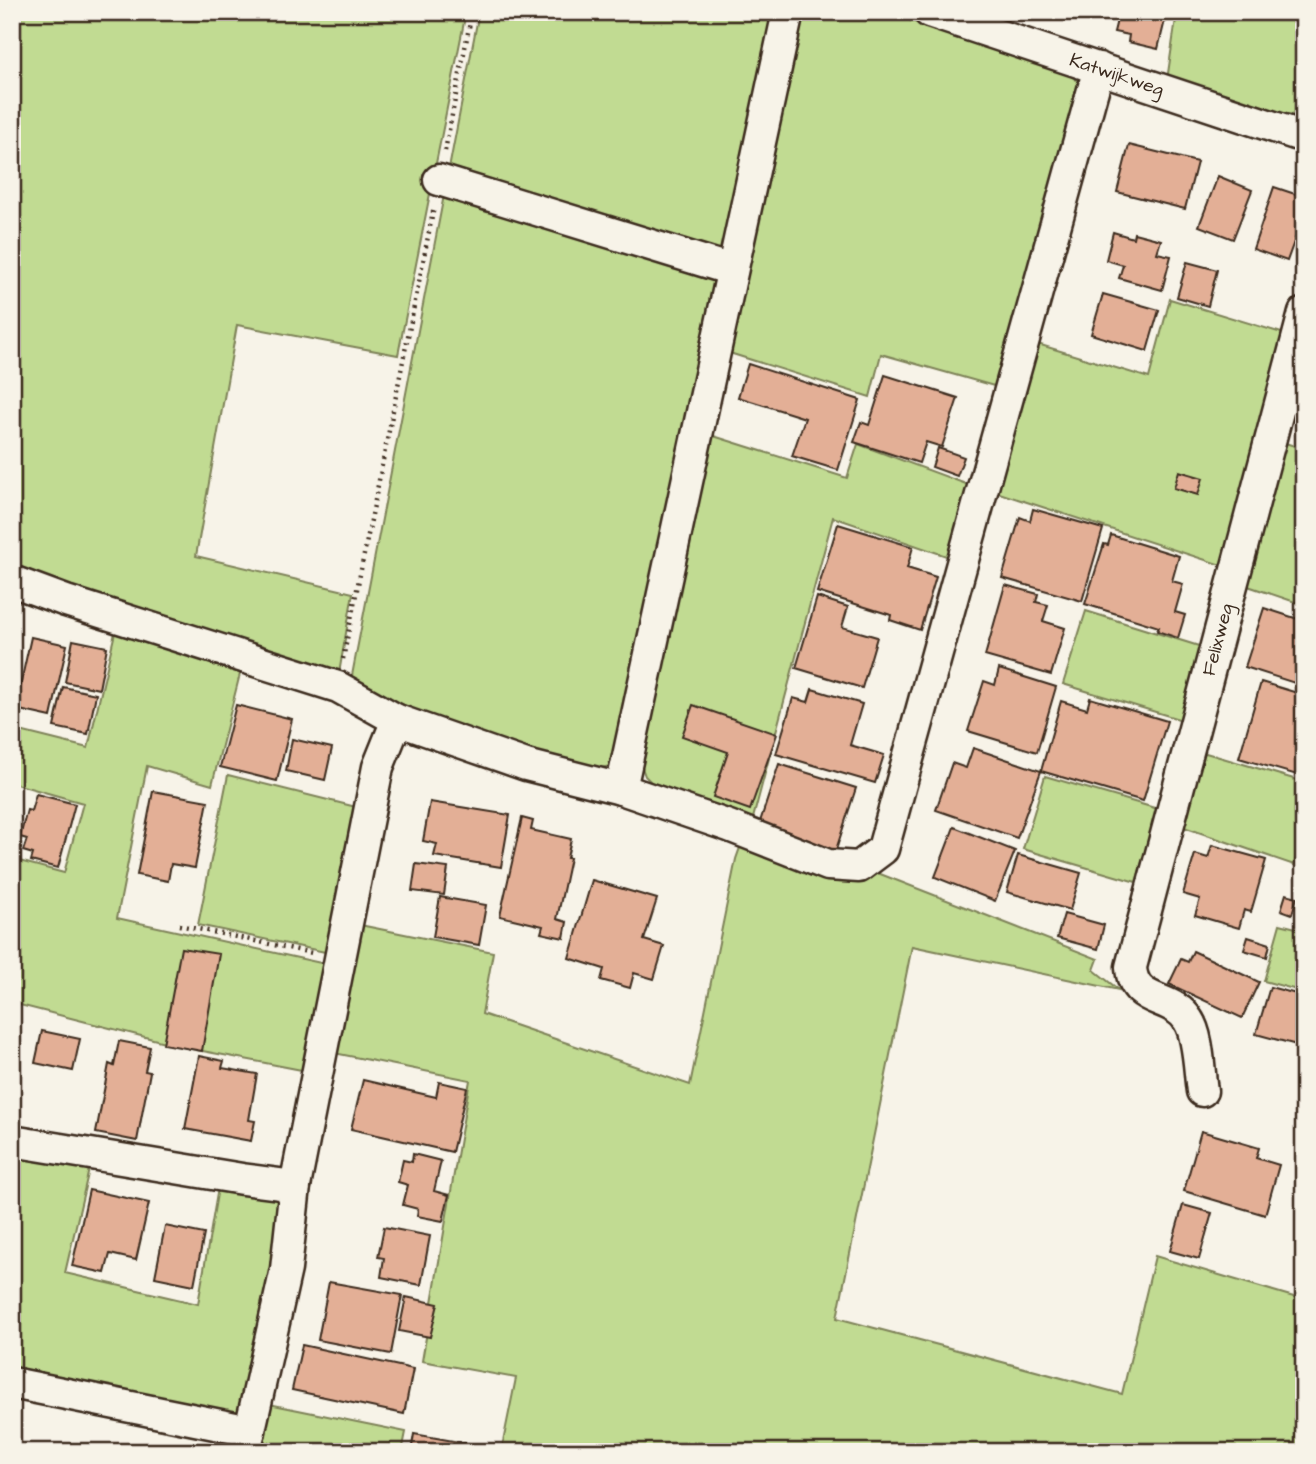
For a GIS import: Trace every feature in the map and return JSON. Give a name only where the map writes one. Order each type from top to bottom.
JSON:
[{"type":"street","points":[[621,789],[788,12]]},
{"type":"street","name":"Katwijkweg","points":[[929,12],[977,20],[1100,68],[1304,137]]},
{"type":"street","points":[[12,581],[66,601],[338,687],[397,720],[526,765],[621,789],[729,826],[828,865],[859,867],[883,849],[1100,68]]},
{"type":"street","points":[[439,180],[733,270]]},
{"type":"street","name":"Felixweg","points":[[1202,1091],[1193,1030],[1188,1020],[1181,1011],[1139,990],[1131,980],[1130,967],[1304,313]]},
{"type":"street","points":[[12,1383],[247,1441],[286,1269],[295,1186],[378,767],[397,720]]},
{"type":"street","points":[[12,1140],[295,1186]]},
{"type":"path","points":[[338,687],[472,12]]},
{"type":"path","points":[[179,925],[340,959]]},
{"type":"green space","points":[[12,12],[466,12],[398,355],[237,325],[196,556],[353,593],[338,679],[12,574]]},
{"type":"green space","points":[[479,12],[780,12],[618,751],[610,766],[597,769],[542,756],[395,711],[350,686]]},
{"type":"green space","points":[[796,12],[886,12],[1071,76],[1079,82],[1081,89],[1001,388],[881,354],[870,397],[723,351]]},
{"type":"green space","points":[[1177,12],[1304,12],[1304,109],[1281,116],[1167,80]]},
{"type":"green space","points":[[1170,299],[1288,335],[1224,566],[990,490],[1031,342],[1149,378]]},
{"type":"green space","points":[[704,433],[847,478],[858,444],[977,488],[955,559],[833,517],[751,826],[656,787],[645,776],[640,762]]},
{"type":"green space","points":[[1279,441],[1304,449],[1304,605],[1242,584]]},
{"type":"green space","points":[[1086,611],[1202,647],[1182,720],[1063,684]]},
{"type":"green space","points":[[117,624],[242,666],[212,785],[147,766],[117,918],[330,965],[312,1072],[192,1049],[12,1003],[12,859],[64,873],[83,803],[12,783],[12,729],[88,748]]},
{"type":"green space","points":[[1199,751],[1304,782],[1304,831],[1294,865],[1178,825]]},
{"type":"green space","points":[[228,775],[364,809],[332,951],[325,952],[198,925]]},
{"type":"green space","points":[[1045,776],[1158,809],[1136,882],[1023,849]]},
{"type":"green space","points":[[742,842],[870,870],[1098,959],[1094,970],[1119,990],[912,946],[837,1318],[1122,1394],[1155,1256],[1304,1300],[1304,1452],[501,1452],[516,1378],[422,1361],[470,1080],[329,1052],[355,924],[493,952],[482,1014],[690,1085],[736,859]]},
{"type":"green space","points":[[1280,924],[1304,930],[1304,992],[1264,981]]},
{"type":"green space","points":[[12,1150],[90,1165],[65,1273],[198,1304],[219,1182],[285,1196],[244,1416],[12,1368]]},
{"type":"green space","points":[[264,1403],[406,1432],[402,1452],[254,1452]]},
{"type":"building","points":[[1119,12],[1167,12],[1158,49],[1128,42],[1129,35],[1114,32]]},
{"type":"building","points":[[1129,145],[1197,162],[1185,209],[1117,192]]},
{"type":"building","points":[[1218,176],[1252,190],[1233,239],[1199,226]]},
{"type":"building","points":[[1274,187],[1304,197],[1304,214],[1287,261],[1253,249]]},
{"type":"building","points":[[1113,232],[1133,238],[1134,233],[1161,240],[1157,253],[1171,256],[1162,290],[1119,278],[1123,265],[1106,260]]},
{"type":"building","points":[[1187,262],[1217,270],[1208,306],[1177,297]]},
{"type":"building","points":[[1103,294],[1159,310],[1147,351],[1091,334]]},
{"type":"building","points":[[748,364],[860,400],[838,470],[792,456],[805,418],[738,397]]},
{"type":"building","points":[[885,375],[958,398],[942,447],[926,442],[919,463],[854,442],[861,422],[869,425]]},
{"type":"building","points":[[938,448],[964,457],[957,476],[932,467]]},
{"type":"building","points":[[1179,471],[1203,478],[1198,495],[1174,488]]},
{"type":"building","points":[[1033,509],[1103,529],[1082,601],[1002,578],[1020,517],[1030,521]]},
{"type":"building","points":[[838,524],[913,547],[907,568],[936,577],[920,630],[890,620],[891,615],[817,592]]},
{"type":"building","points":[[1111,535],[1179,556],[1172,581],[1183,584],[1175,612],[1185,615],[1178,638],[1157,631],[1159,627],[1085,604],[1104,544],[1108,545]]},
{"type":"building","points":[[1005,585],[1038,594],[1036,602],[1048,605],[1043,621],[1065,628],[1051,675],[985,656]]},
{"type":"building","points":[[817,597],[848,607],[842,627],[877,637],[862,688],[796,668]]},
{"type":"building","points":[[1264,608],[1304,621],[1304,686],[1245,667]]},
{"type":"building","points":[[31,637],[67,645],[51,717],[15,709]]},
{"type":"building","points":[[73,640],[107,647],[99,689],[65,682]]},
{"type":"building","points":[[999,669],[1056,687],[1037,752],[968,731],[984,681],[995,685]]},
{"type":"building","points":[[1261,682],[1304,695],[1304,777],[1239,758]]},
{"type":"building","points":[[63,687],[96,694],[88,734],[54,727]]},
{"type":"building","points":[[812,689],[862,704],[850,745],[884,755],[875,783],[776,754],[793,698],[808,702]]},
{"type":"building","points":[[1090,698],[1167,721],[1143,801],[1041,771],[1061,701],[1087,709]]},
{"type":"building","points":[[236,705],[292,719],[277,781],[220,767]]},
{"type":"building","points":[[693,705],[777,734],[750,810],[713,797],[728,752],[682,736]]},
{"type":"building","points":[[292,739],[332,748],[325,780],[286,771]]},
{"type":"building","points":[[973,748],[1041,771],[1017,838],[936,810],[952,763],[966,768]]},
{"type":"building","points":[[779,764],[856,788],[834,856],[757,831]]},
{"type":"building","points":[[153,791],[208,801],[195,868],[171,864],[168,881],[137,875]]},
{"type":"building","points":[[36,794],[75,804],[58,868],[31,861],[33,854],[23,851],[27,839],[20,837],[27,810],[31,811]]},
{"type":"building","points":[[430,802],[510,815],[501,867],[434,856],[437,844],[423,841]]},
{"type":"building","points":[[522,818],[533,821],[531,830],[571,839],[567,858],[570,858],[557,919],[567,922],[564,938],[541,933],[543,926],[500,916]]},
{"type":"building","points":[[954,827],[1015,851],[995,901],[935,877]]},
{"type":"building","points":[[1212,845],[1266,860],[1251,912],[1244,910],[1239,928],[1195,915],[1200,899],[1183,894],[1195,854],[1208,858]]},
{"type":"building","points":[[1018,855],[1081,873],[1070,910],[1007,892]]},
{"type":"building","points":[[416,864],[448,868],[444,895],[412,891]]},
{"type":"building","points":[[592,880],[657,899],[644,940],[664,946],[654,979],[634,973],[630,988],[601,980],[604,969],[569,958]]},
{"type":"building","points":[[1286,894],[1297,897],[1292,914],[1281,910]]},
{"type":"building","points":[[440,897],[486,905],[479,945],[433,937]]},
{"type":"building","points":[[1064,914],[1104,925],[1098,949],[1057,938]]},
{"type":"building","points":[[1248,937],[1270,944],[1267,957],[1244,950]]},
{"type":"building","points":[[181,948],[219,954],[202,1051],[163,1044]]},
{"type":"building","points":[[1193,951],[1259,982],[1242,1018],[1169,984],[1181,959],[1188,962]]},
{"type":"building","points":[[1270,987],[1304,996],[1304,1047],[1256,1034]]},
{"type":"building","points":[[42,1031],[80,1039],[73,1071],[35,1063]]},
{"type":"building","points":[[119,1041],[150,1047],[145,1071],[150,1072],[137,1141],[96,1133],[109,1064],[114,1066]]},
{"type":"building","points":[[199,1056],[224,1061],[222,1068],[257,1074],[249,1120],[255,1121],[251,1141],[185,1129]]},
{"type":"building","points":[[363,1080],[436,1097],[439,1082],[467,1088],[452,1152],[351,1129]]},
{"type":"building","points":[[1201,1131],[1259,1148],[1256,1158],[1279,1165],[1265,1215],[1184,1191]]},
{"type":"building","points":[[413,1154],[441,1161],[434,1191],[449,1195],[443,1221],[417,1216],[418,1209],[403,1205],[408,1185],[398,1182],[403,1160],[412,1162]]},
{"type":"building","points":[[89,1190],[149,1203],[136,1260],[110,1254],[105,1273],[72,1266]]},
{"type":"building","points":[[1183,1205],[1212,1213],[1199,1259],[1170,1251]]},
{"type":"building","points":[[165,1226],[204,1234],[194,1285],[155,1277]]},
{"type":"building","points":[[384,1227],[430,1236],[421,1285],[381,1277],[384,1258],[378,1257]]},
{"type":"building","points":[[329,1282],[402,1295],[391,1354],[318,1340]]},
{"type":"building","points":[[406,1297],[438,1304],[430,1337],[399,1331]]},
{"type":"building","points":[[302,1345],[413,1369],[404,1414],[292,1390]]},
{"type":"building","points":[[414,1434],[493,1448],[492,1452],[411,1452]]},
{"type":"building","points":[[128,1445],[166,1452],[127,1452]]}]
